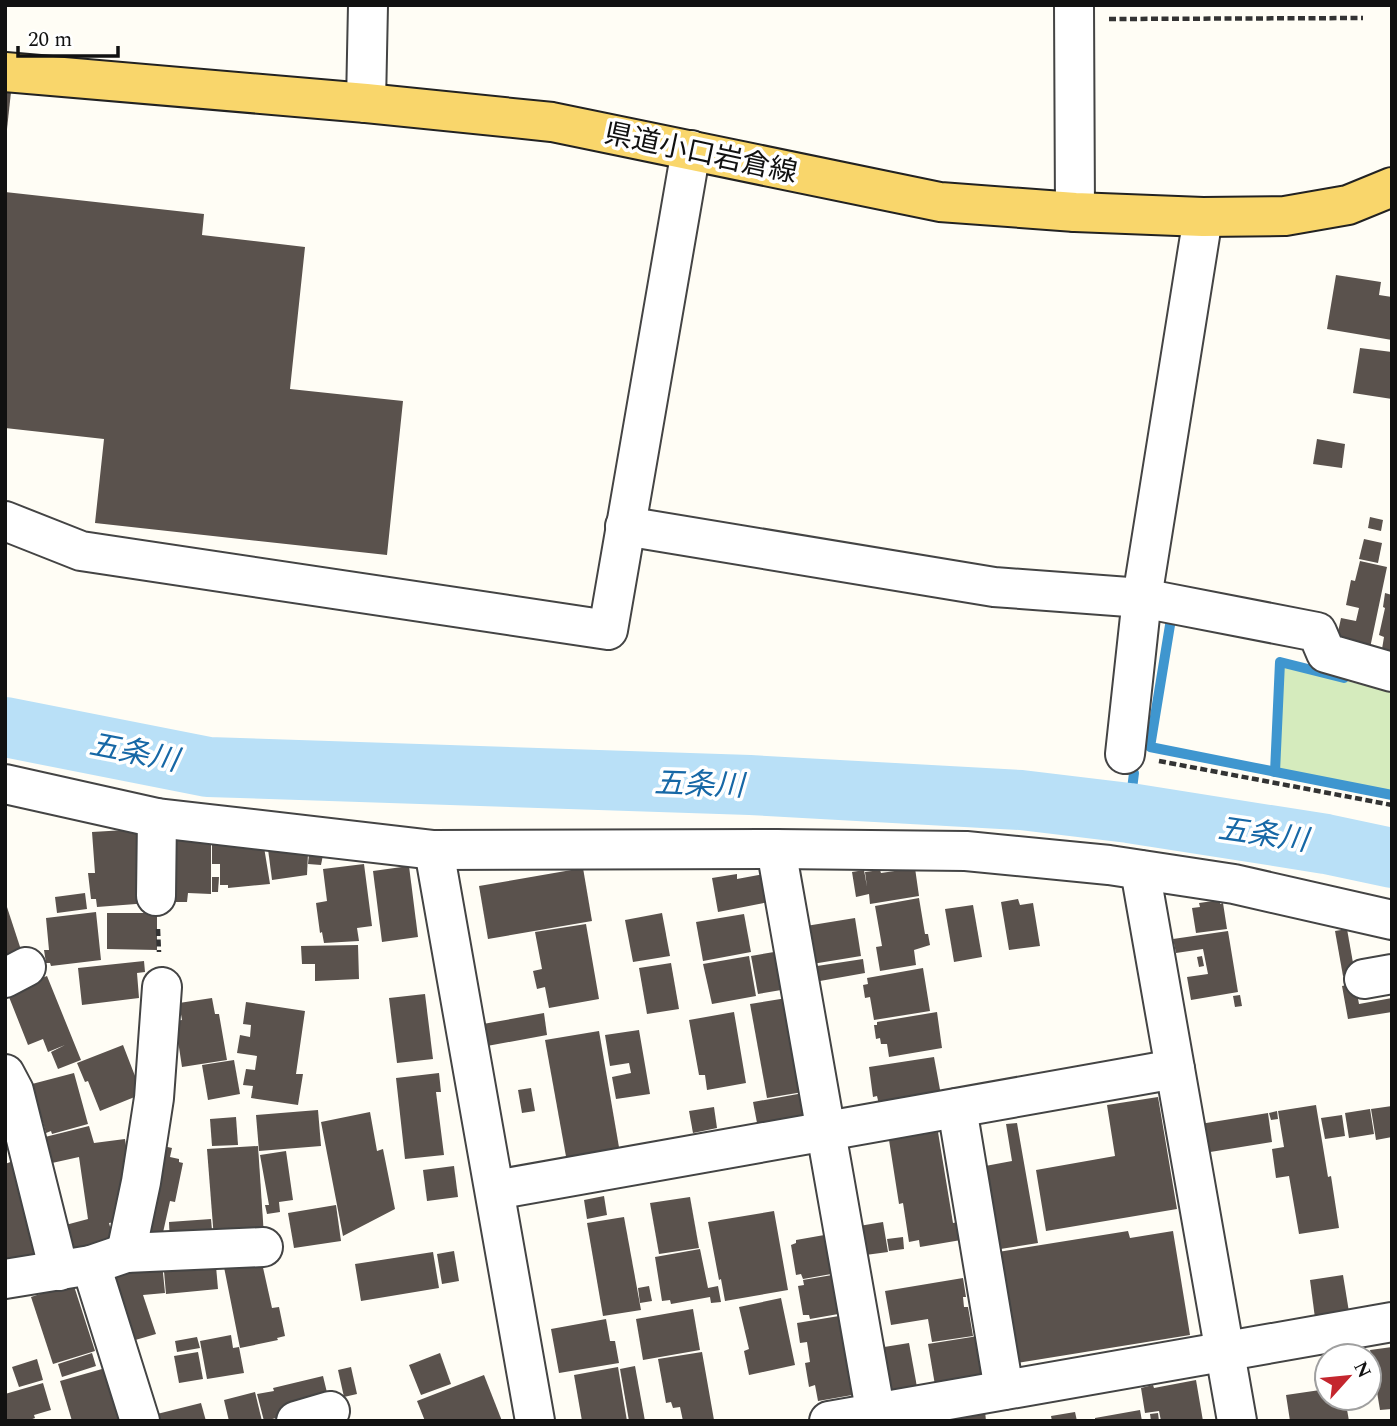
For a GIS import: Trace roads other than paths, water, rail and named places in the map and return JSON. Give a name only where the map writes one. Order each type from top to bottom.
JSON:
[{"type":"main road","name":"県道小口岩倉線","points":[[5,72],[551,122],[940,202],[1075,212],[1285,216],[1348,205],[1392,187]]},
{"type":"street","points":[[366,103],[368,5]]},
{"type":"street","points":[[1074,12],[1075,212]]},
{"type":"street","points":[[5,521],[81,551],[608,630],[691,150]]},
{"type":"street","points":[[1125,754],[1142,598],[1203,216]]},
{"type":"street","points":[[625,526],[994,587],[1142,598],[1317,632],[1326,653],[1392,672]]},
{"type":"street","points":[[5,784],[157,818],[434,850],[966,851],[1140,870],[1234,884],[1392,920]]},
{"type":"street","points":[[156,896],[157,818]]},
{"type":"street","points":[[776,849],[876,1417]]},
{"type":"street","points":[[434,850],[535,1421]]},
{"type":"street","points":[[1140,870],[1237,1421]]},
{"type":"street","points":[[92,1263],[141,1182],[155,1098],[162,987]]},
{"type":"street","points":[[495,1190],[1175,1069]]},
{"type":"street","points":[[5,1074],[92,1263],[140,1421]]},
{"type":"street","points":[[957,1108],[1004,1390]]},
{"type":"street","points":[[5,1279],[92,1263],[262,1247]]},
{"type":"street","points":[[829,1421],[876,1417],[1004,1390],[1392,1322]]},
{"type":"waterway","points":[[1171,619],[1150,747],[1392,795]]},
{"type":"waterway","points":[[1275,772],[1280,662],[1344,678]]},
{"type":"waterway","name":"五条川","points":[[5,727],[208,767],[750,785],[1021,800],[1129,813],[1326,844],[1392,858]]},
{"type":"waterway","points":[[1129,813],[1134,773]]}]
